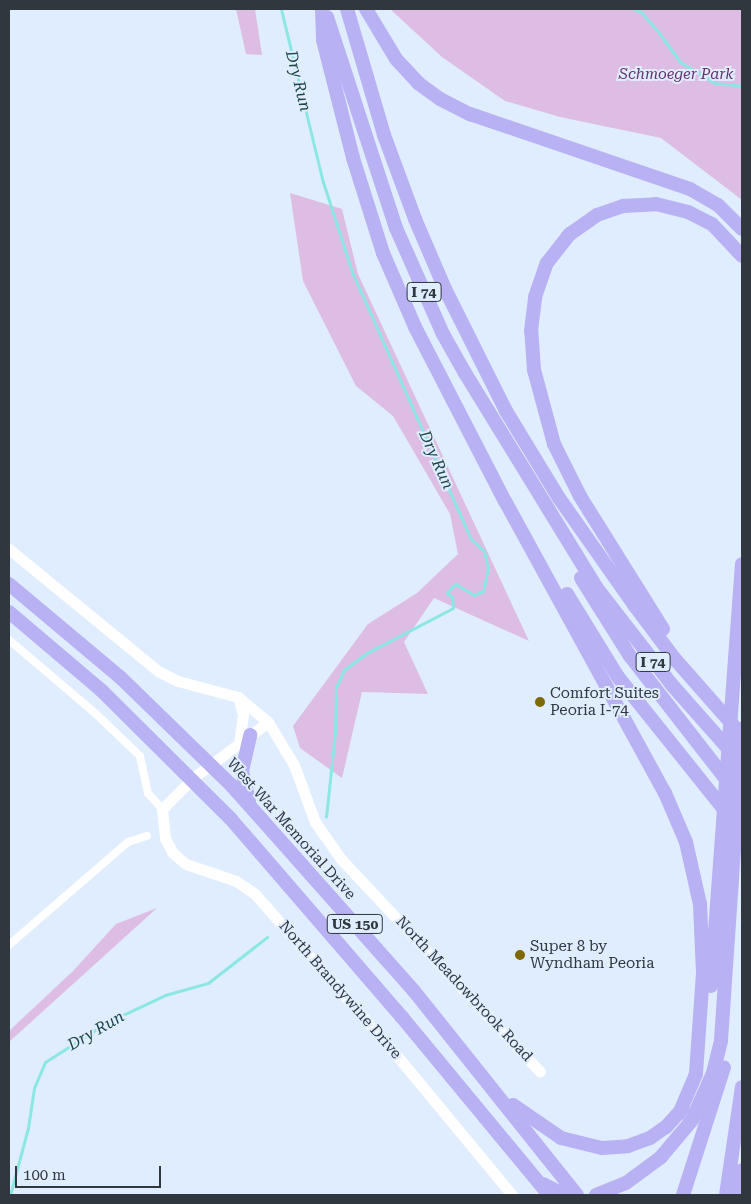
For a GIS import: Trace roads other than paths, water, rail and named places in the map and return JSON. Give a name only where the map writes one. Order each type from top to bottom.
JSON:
[{"type":"highway","points":[[323,9],[323,40],[369,212],[400,294],[442,382],[665,792],[686,842],[700,904],[703,973],[695,1080],[679,1114]]},
{"type":"highway","name":"I 74","points":[[323,9],[378,178],[413,270],[465,373],[573,554],[649,657],[742,764]]},
{"type":"highway","name":"I 74","points":[[347,9],[368,86],[408,203],[481,364],[564,506],[674,658],[742,735]]},
{"type":"highway","points":[[366,9],[384,43],[402,67],[422,86],[449,104],[690,189],[718,205],[742,229]]},
{"type":"highway","points":[[674,658],[663,628],[585,504],[554,444],[535,375],[531,342],[533,307],[542,275],[562,242],[586,222],[623,206],[656,204],[688,212],[712,224],[742,256]]},
{"type":"highway","points":[[442,382],[604,655],[742,832]]},
{"type":"highway","points":[[573,554],[585,587],[625,648],[685,730],[742,798]]},
{"type":"highway","points":[[493,1088],[551,1133],[571,1142],[596,1148],[621,1147],[644,1141],[660,1132],[679,1114],[695,1088],[705,1051],[742,564]]},
{"type":"highway","name":"West War Memorial Drive","points":[[9,584],[121,678],[211,765],[414,991],[577,1195]]},
{"type":"highway","name":"US 150","points":[[9,612],[92,682],[193,778],[303,900],[549,1195]]},
{"type":"highway","points":[[596,1195],[626,1183],[661,1158],[685,1130],[709,1085],[721,1040],[742,729]]},
{"type":"highway","points":[[245,738],[242,771],[250,807]]},
{"type":"highway","points":[[684,1195],[727,1051],[733,862]]},
{"type":"highway","points":[[726,1195],[742,1087]]},
{"type":"highway","points":[[524,1164],[549,1189],[565,1195]]},
{"type":"highway","points":[[739,1195],[742,1170]]},
{"type":"street","name":"North Meadowbrook Road","points":[[9,549],[158,671],[178,681],[238,698],[268,722],[294,765],[315,822],[341,859],[540,1072]]},
{"type":"street","points":[[9,640],[95,713],[140,756],[148,793],[162,809],[193,778],[268,722]]},
{"type":"street","points":[[238,698],[243,715],[245,738]]},
{"type":"street","name":"North Brandywine Drive","points":[[162,809],[165,838],[172,852],[186,864],[236,881],[255,894],[405,1064],[512,1195]]},
{"type":"street","points":[[9,945],[128,842],[147,836]]},
{"type":"waterway","name":"Dry Run","points":[[281,9],[323,182],[352,272],[471,539],[484,551],[488,568],[483,591],[474,595],[456,584],[447,593],[452,597],[453,608],[367,653],[344,670],[336,687],[335,733],[326,817]]},
{"type":"waterway","points":[[634,9],[641,12],[680,62],[715,83],[742,86]]},
{"type":"waterway","name":"Dry Run","points":[[10,1195],[28,1128],[34,1088],[45,1062],[108,1022],[165,995],[208,983],[267,937]]},
{"type":"place","name":"Comfort Suites Peoria I-74","points":[[540,702]]},
{"type":"place","name":"Super 8 by Wyndham Peoria","points":[[520,955]]},
{"type":"park label","name":"Schmoeger Park","points":[[676,75]]}]
